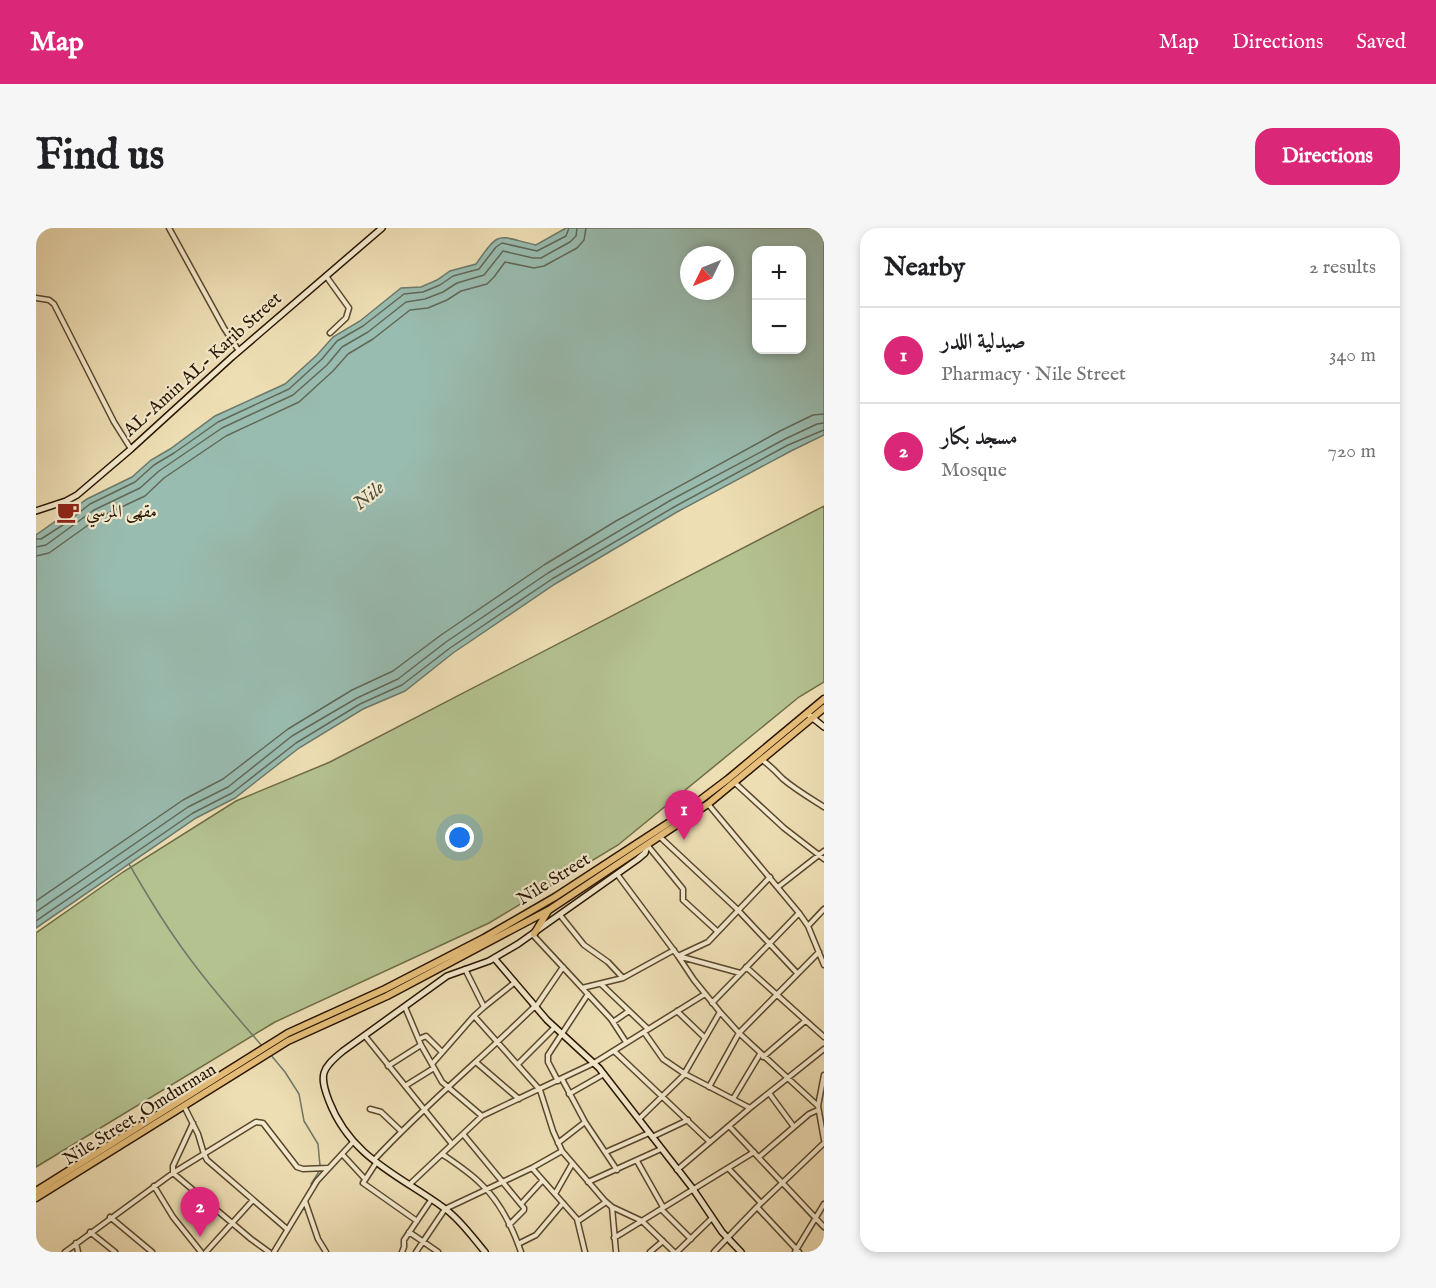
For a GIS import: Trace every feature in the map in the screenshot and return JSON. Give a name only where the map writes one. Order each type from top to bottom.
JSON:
[{"type":"main road","name":"Nile Street","points":[[274,1045],[387,996],[549,910],[708,804],[762,760],[824,699]]},
{"type":"main road","name":"Nile Street","points":[[274,1045],[299,1028],[484,938],[555,897],[688,811],[809,715],[824,708]]},
{"type":"main road","points":[[533,934],[555,897]]},
{"type":"main road","points":[[36,1191],[274,1045]]},
{"type":"main road","name":"Nile Street ,Omdurman","points":[[36,1198],[184,1106],[258,1056]]},
{"type":"street","points":[[169,228],[224,328],[240,351]]},
{"type":"street","name":"AL-Amin AL- Karib Street","points":[[36,511],[66,501],[76,495],[382,228]]},
{"type":"street","points":[[326,276],[349,308],[346,318],[330,333]]},
{"type":"street","points":[[36,298],[49,300],[54,304],[114,422],[131,448]]},
{"type":"street","points":[[809,715],[824,727]]},
{"type":"street","points":[[762,760],[795,788],[824,807]]},
{"type":"street","points":[[734,782],[784,828],[824,859]]},
{"type":"street","points":[[708,804],[799,913],[808,926],[824,965]]},
{"type":"street","points":[[660,837],[737,909],[797,973]]},
{"type":"street","points":[[483,1251],[446,1209],[375,1162],[353,1142],[338,1120],[322,1078],[329,1063],[447,976],[495,958],[533,934],[642,856],[648,846],[683,889],[683,900],[717,931]]},
{"type":"street","points":[[778,887],[824,851]]},
{"type":"street","points":[[617,874],[712,1003],[739,1034],[818,1108]]},
{"type":"street","points":[[678,956],[704,944],[770,877]]},
{"type":"street","points":[[808,926],[824,909]]},
{"type":"street","points":[[712,1003],[799,913]]},
{"type":"street","points":[[560,915],[584,945],[608,962],[623,978]]},
{"type":"street","points":[[533,934],[613,1022],[626,1042]]},
{"type":"street","points":[[582,988],[623,978],[674,950]]},
{"type":"street","points":[[709,1087],[739,1034],[819,952]]},
{"type":"street","points":[[678,956],[740,973]]},
{"type":"street","points":[[495,958],[535,1008],[604,1074],[693,1189],[711,1218],[741,1252]]},
{"type":"street","points":[[417,1221],[363,1183],[365,1179],[375,1162],[401,1131],[535,1008],[563,967]]},
{"type":"street","points":[[746,967],[824,1037]]},
{"type":"street","points":[[465,969],[484,1007]]},
{"type":"street","points":[[405,1086],[433,1066],[442,1052],[474,1016],[514,983]]},
{"type":"street","points":[[601,984],[646,1031],[661,1057],[685,1074],[750,1108]]},
{"type":"street","points":[[588,994],[551,1048],[547,1058],[617,1170]]},
{"type":"street","points":[[409,1185],[482,1116],[594,1063],[705,994]]},
{"type":"street","points":[[405,1007],[421,1045],[442,1082],[482,1116]]},
{"type":"street","points":[[613,1022],[629,1011]]},
{"type":"street","points":[[677,1011],[704,1037]]},
{"type":"street","points":[[639,1119],[685,1074],[720,1012]]},
{"type":"street","points":[[474,1016],[540,1090],[562,1150],[606,1202],[642,1221],[675,1252],[711,1218]]},
{"type":"street","points":[[733,1100],[762,1055],[805,1021]]},
{"type":"street","points":[[518,1064],[554,1028]]},
{"type":"street","points":[[365,1036],[452,1144]]},
{"type":"street","points":[[419,1039],[426,1036],[442,1052]]},
{"type":"street","points":[[388,1066],[421,1045]]},
{"type":"street","points":[[677,1170],[824,1048]]},
{"type":"street","points":[[615,1051],[710,1142]]},
{"type":"street","points":[[477,1063],[519,1099]]},
{"type":"street","points":[[569,1094],[604,1074]]},
{"type":"street","points":[[714,1252],[824,1142],[818,1108],[824,1075]]},
{"type":"street","points":[[769,1093],[794,1127]]},
{"type":"street","points":[[184,1106],[201,1140],[207,1160],[287,1229]]},
{"type":"street","points":[[759,1157],[818,1108]]},
{"type":"street","points":[[370,1109],[381,1112],[401,1131]]},
{"type":"street","points":[[819,1116],[824,1122]]},
{"type":"street","points":[[605,1152],[688,1120]]},
{"type":"street","points":[[64,1252],[173,1173],[258,1121],[263,1123],[297,1167],[303,1169],[328,1168]]},
{"type":"street","points":[[558,1143],[585,1122]]},
{"type":"street","points":[[193,1123],[173,1166],[173,1173],[269,1252]]},
{"type":"street","points":[[729,1126],[824,1227]]},
{"type":"street","points":[[463,1134],[521,1204],[524,1210],[509,1225]]},
{"type":"street","points":[[274,1252],[317,1181],[353,1142]]},
{"type":"street","points":[[588,1182],[661,1149]]},
{"type":"street","points":[[416,1252],[446,1209],[532,1168],[562,1150]]},
{"type":"street","points":[[614,1238],[754,1152]]},
{"type":"street","points":[[342,1154],[365,1179]]},
{"type":"street","points":[[442,1154],[487,1190],[509,1225],[521,1252]]},
{"type":"street","points":[[637,1161],[662,1208],[691,1239]]},
{"type":"street","points":[[555,1194],[572,1164]]},
{"type":"street","points":[[532,1168],[578,1221],[585,1252]]},
{"type":"street","points":[[728,1168],[761,1203]]},
{"type":"street","points":[[521,1204],[542,1181]]},
{"type":"street","points":[[154,1186],[201,1252]]},
{"type":"street","points":[[206,1252],[253,1200]]},
{"type":"street","points":[[402,1252],[404,1240],[431,1200]]},
{"type":"street","points":[[305,1201],[316,1234],[326,1252]]},
{"type":"street","points":[[578,1221],[606,1202]]},
{"type":"street","points":[[518,1244],[536,1236],[563,1203]]},
{"type":"street","points":[[757,1207],[797,1251],[824,1204]]},
{"type":"street","points":[[612,1207],[616,1252]]},
{"type":"street","points":[[110,1218],[152,1252]]},
{"type":"street","points":[[90,1232],[115,1252]]},
{"type":"street","points":[[409,1232],[438,1252]]},
{"type":"street","points":[[650,1252],[663,1241]]},
{"type":"street","points":[[76,1244],[78,1252]]},
{"type":"green space","points":[[824,506],[824,682],[799,697],[618,845],[489,923],[275,1022],[36,1167],[36,933],[123,872],[236,801],[330,762]]},
{"type":"water","name":"Nile","points":[[566,228],[824,228],[824,435],[677,512],[555,584],[453,653],[405,691],[363,709],[299,748],[235,798],[196,818],[36,928],[36,535],[87,499],[132,477],[151,460],[215,416],[285,384],[333,337],[360,321],[401,288],[421,287],[450,271],[476,264],[495,240],[513,239],[536,245]]},
{"type":"waterway","points":[[129,864],[183,950],[262,1046]]},
{"type":"waterway","points":[[270,1054],[299,1094],[304,1121],[318,1144],[320,1166]]},
{"type":"waterway","points":[[311,1184],[320,1170]]},
{"type":"place","name":"مقهى المرسي","points":[[68,512]]},
{"type":"place","name":"صيدلية اللدر","points":[[684,840]]},
{"type":"place","name":"مسجد بكار","points":[[200,1237]]}]
